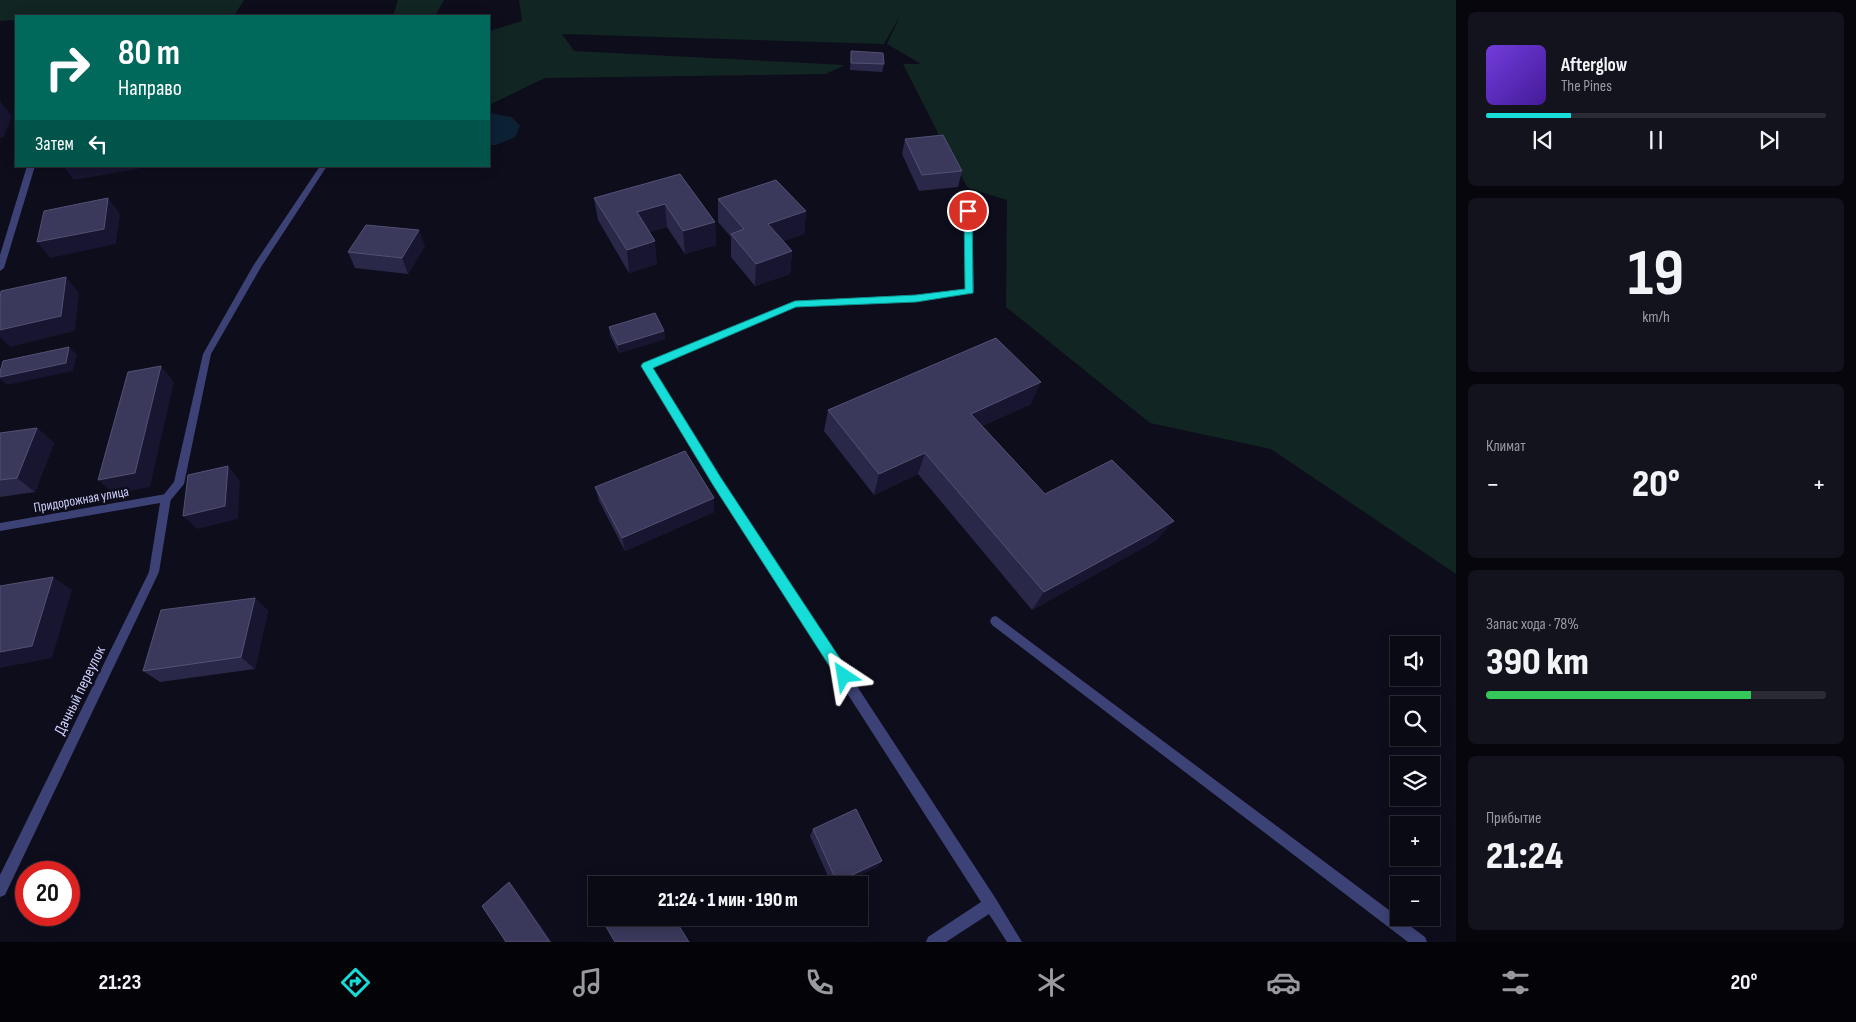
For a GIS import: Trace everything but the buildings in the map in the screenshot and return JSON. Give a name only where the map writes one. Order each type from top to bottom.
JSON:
[{"type":"street","points":[[0,268],[31,167]]},
{"type":"street","points":[[166,498],[179,484],[206,354],[257,266],[323,167]]},
{"type":"street","points":[[968,211],[970,291],[916,298],[795,304],[646,366],[717,481],[1015,942]]},
{"type":"street","name":"Придорожная улица","points":[[0,527],[166,498]]},
{"type":"street","name":"Дачный переулок","points":[[0,890],[154,572],[166,498]]},
{"type":"street","points":[[996,621],[1420,942]]},
{"type":"street","points":[[933,942],[991,904]]},
{"type":"green space","points":[[0,0],[244,0],[235,15],[15,15],[15,20],[0,21]]},
{"type":"green space","points":[[398,0],[444,0],[436,15],[393,15]]},
{"type":"green space","points":[[519,0],[1456,0],[1456,574],[1271,449],[1150,423],[1006,307],[1007,200],[968,188],[903,64],[921,64],[887,44],[900,16],[884,44],[562,34],[574,51],[845,65],[826,74],[545,78],[490,105],[490,31],[522,21]]},
{"type":"water","points":[[490,113],[512,117],[520,126],[515,137],[496,145],[490,145]]},
{"type":"route","points":[[844,676],[717,481],[646,366],[795,304],[916,298],[970,291],[968,211]]}]
